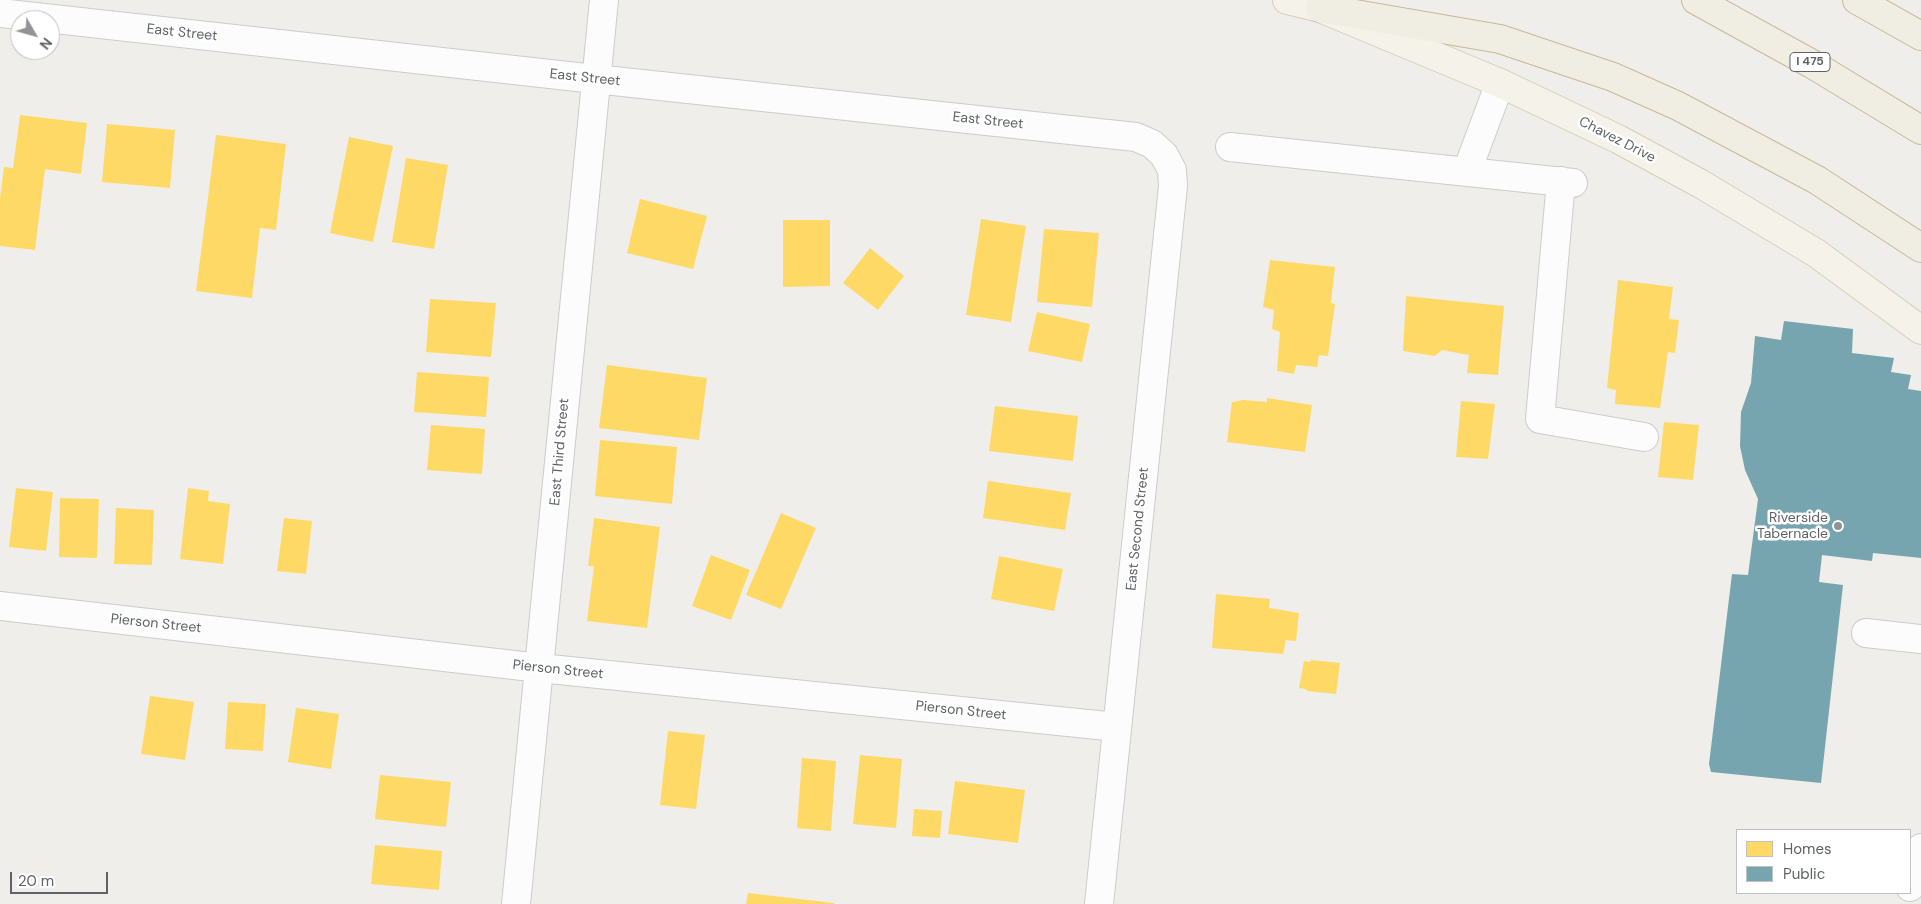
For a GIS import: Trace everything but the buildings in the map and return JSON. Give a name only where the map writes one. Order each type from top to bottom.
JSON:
[{"type":"highway","name":"I 475","points":[[1696,0],[1812,64],[1921,130]]},
{"type":"highway","points":[[1857,0],[1921,36]]},
{"type":"highway","points":[[1320,8],[1500,39],[1613,77],[1678,106],[1817,180],[1921,248]]},
{"type":"main road","name":"Chavez Drive","points":[[1287,0],[1320,8],[1500,83],[1618,139],[1701,184],[1816,254],[1921,330]]},
{"type":"street","name":"East Third Street","points":[[516,904],[604,0]]},
{"type":"street","name":"East Street","points":[[0,13],[1136,137],[1152,144],[1164,156]]},
{"type":"street","points":[[1467,171],[1500,83]]},
{"type":"street","points":[[1230,147],[1567,182],[1540,419],[1644,437]]},
{"type":"street","name":"East Second Street","points":[[1099,904],[1173,186],[1172,170],[1164,156]]},
{"type":"street","name":"Pierson Street","points":[[0,606],[540,668],[1117,727]]},
{"type":"street","points":[[1866,633],[1921,639]]},
{"type":"street","points":[[1911,883],[1921,848]]},
{"type":"place","name":"Riverside Tabernacle","points":[[1838,526]]}]
